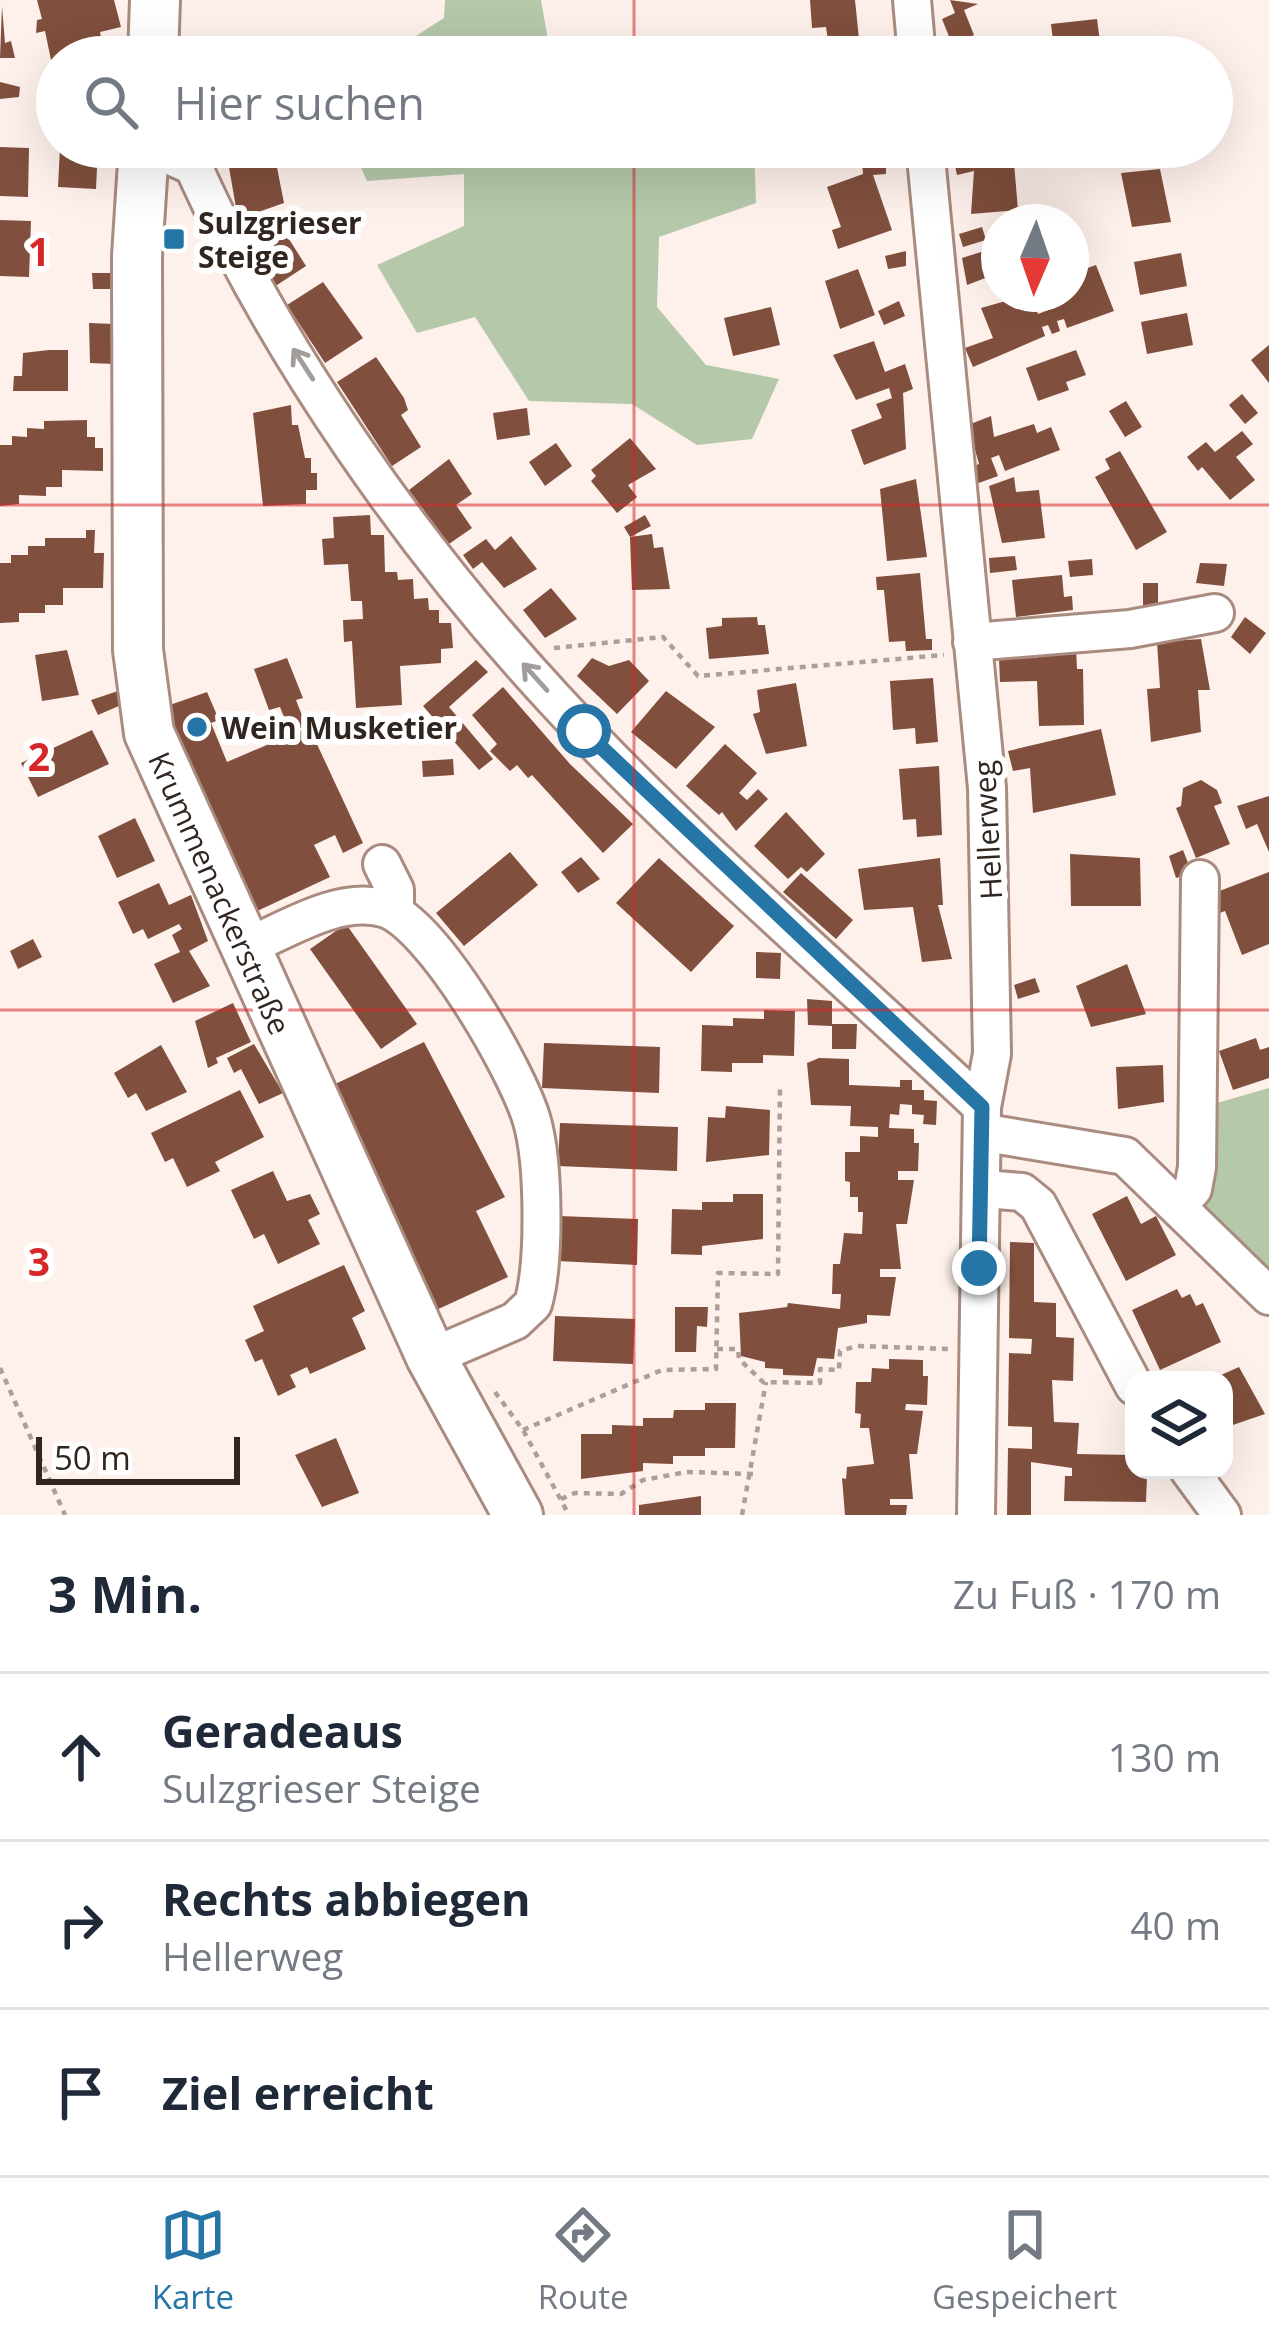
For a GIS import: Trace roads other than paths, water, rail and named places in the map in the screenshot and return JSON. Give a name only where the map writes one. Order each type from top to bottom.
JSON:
[{"type":"main road","points":[[153,36],[154,0]]},
{"type":"main road","name":"Krummenackerstraße","points":[[145,168],[137,256],[140,684],[149,733],[178,807],[431,1357],[540,1507]]},
{"type":"street","points":[[912,0],[915,36]]},
{"type":"street","points":[[194,168],[240,268],[372,471],[513,652],[649,796],[984,1120],[1116,1152],[1178,1205],[1269,1296]]},
{"type":"street","name":"Hellerweg","points":[[927,168],[973,648],[991,903],[992,1054],[984,1120],[976,1515]]},
{"type":"street","points":[[973,648],[1215,613]]},
{"type":"street","points":[[382,864],[395,890],[395,912]]},
{"type":"street","points":[[1178,1205],[1196,1181],[1200,879]]},
{"type":"street","points":[[244,948],[344,908],[370,905],[395,912],[415,926],[460,988],[522,1096],[537,1148],[532,1304],[514,1321],[431,1357]]},
{"type":"street","points":[[984,1189],[1022,1192],[1038,1205],[1126,1371]]},
{"type":"street","points":[[1196,1479],[1222,1515]]},
{"type":"place","name":"Sulzgrieser Steige","points":[[174,239]]},
{"type":"place","name":"Wein Musketier","points":[[197,727]]}]
